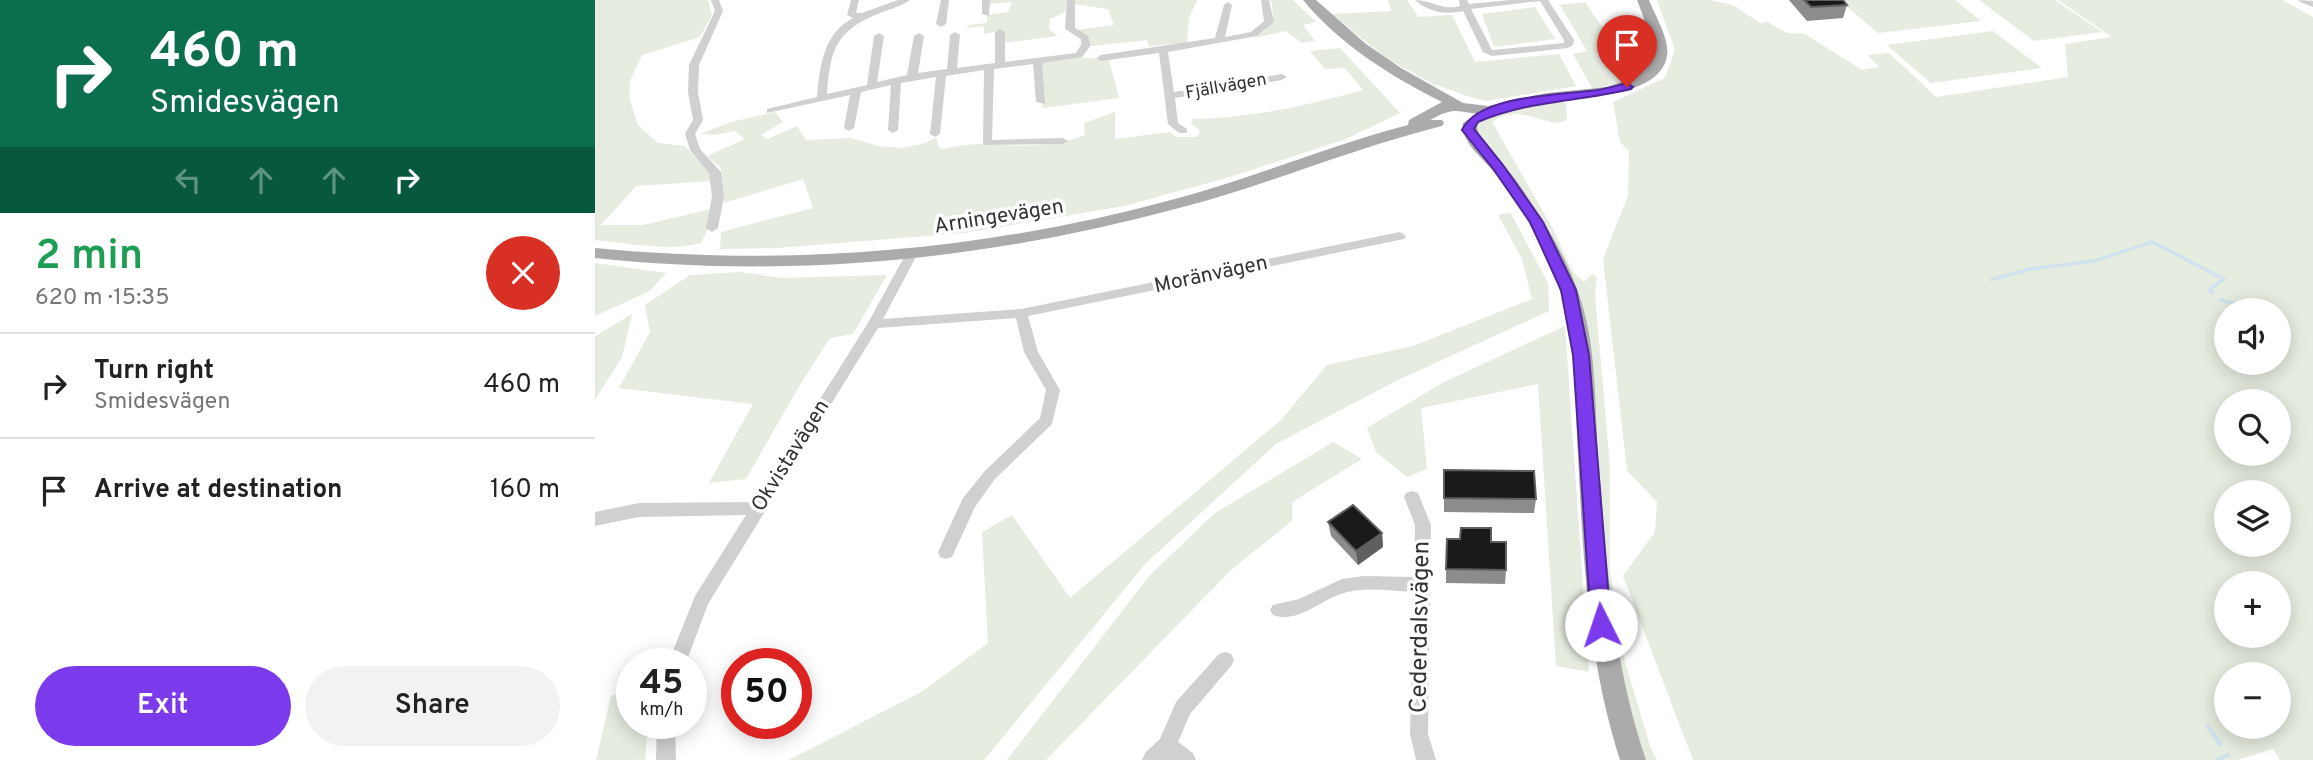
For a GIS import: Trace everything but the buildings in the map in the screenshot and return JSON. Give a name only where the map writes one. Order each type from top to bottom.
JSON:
[{"type":"main road","points":[[1303,0],[1380,66],[1433,101],[1437,117],[1486,153]]},
{"type":"main road","points":[[1309,0],[1369,55],[1401,77],[1468,114]]},
{"type":"main road","points":[[1437,117],[1468,114],[1547,97],[1609,91],[1642,79],[1654,68],[1660,57],[1660,45],[1643,0]]},
{"type":"main road","points":[[1437,117],[1458,127],[1468,114]]},
{"type":"main road","points":[[1468,114],[1468,130],[1472,137],[1536,222],[1567,284],[1577,321],[1603,651],[1621,729],[1633,760]]},
{"type":"main road","name":"Arningevägen","points":[[595,253],[688,262],[815,261],[912,253],[1067,229],[1161,208],[1245,183],[1437,117]]},
{"type":"street","points":[[712,228],[718,197],[715,172],[695,150],[690,134],[698,120],[693,92],[694,65],[719,11],[715,0]]},
{"type":"street","points":[[855,0],[851,15],[862,16],[881,14],[906,0]]},
{"type":"street","points":[[941,24],[945,0]]},
{"type":"street","points":[[986,0],[986,14]]},
{"type":"street","points":[[771,111],[912,77],[1079,55],[1086,46],[1085,38],[1070,29],[1071,0]]},
{"type":"street","points":[[1101,58],[1254,34],[1269,22],[1265,0]]},
{"type":"street","points":[[1419,0],[1433,8],[1447,10],[1458,10],[1464,3],[1538,0]]},
{"type":"street","points":[[1464,3],[1488,52],[1495,54],[1568,45],[1569,40],[1544,0]]},
{"type":"street","points":[[2303,0],[2313,4]]},
{"type":"street","points":[[1219,41],[1228,5]]},
{"type":"street","points":[[822,99],[827,53],[833,35],[862,16]]},
{"type":"street","points":[[1000,32],[987,117],[987,143],[1063,141]]},
{"type":"street","points":[[935,134],[955,35]]},
{"type":"street","points":[[872,86],[879,36]]},
{"type":"street","points":[[912,77],[919,36]]},
{"type":"street","points":[[1163,50],[1173,124],[1183,131]]},
{"type":"street","points":[[1037,60],[1041,102]]},
{"type":"street","name":"Fjällvägen","points":[[1169,96],[1282,77]]},
{"type":"street","points":[[982,79],[982,117],[987,117]]},
{"type":"street","points":[[893,130],[896,80]]},
{"type":"street","points":[[849,128],[856,90]]},
{"type":"street","name":"Moränvägen","points":[[874,324],[1021,313],[1400,236]]},
{"type":"street","name":"Okvistavägen","points":[[683,648],[701,601],[874,324],[912,253]]},
{"type":"street","points":[[946,552],[969,503],[989,476],[1047,420],[1052,390],[1031,352],[1021,313]]},
{"type":"street","name":"Cederdalsvägen","points":[[1412,497],[1423,525],[1420,760]]},
{"type":"street","points":[[595,519],[639,510],[758,508]]},
{"type":"street","points":[[1279,610],[1301,607],[1335,588],[1354,585],[1421,585]]},
{"type":"street","points":[[1152,760],[1167,746],[1183,708],[1225,660]]},
{"type":"street","points":[[666,739],[666,760]]},
{"type":"street","points":[[1167,746],[1186,760]]},
{"type":"shaded area","points":[[595,0],[708,0],[712,15],[700,37],[642,55],[630,81],[629,97],[638,125],[658,143],[685,146],[710,173],[711,181],[636,186],[601,225],[643,225],[711,209],[708,229],[701,243],[662,247],[595,240]]},
{"type":"shaded area","points":[[988,0],[1068,0],[1065,12],[1050,19],[1049,29],[1058,36],[1003,43],[1003,30],[984,34],[984,26],[967,28],[968,25],[987,23],[987,15],[1008,12],[1012,2],[988,4]]},
{"type":"shaded area","points":[[1076,0],[1197,0],[1189,18],[1187,43],[1149,46],[1147,40],[1091,46],[1090,40],[1076,30],[1114,25],[1108,9],[1073,4]]},
{"type":"shaded area","points":[[1271,0],[1293,0],[1316,22],[1303,25],[1315,41],[1302,43],[1286,31],[1254,38],[1265,31],[1271,22]]},
{"type":"shaded area","points":[[1388,0],[1407,0],[1418,17],[1452,15],[1475,62],[1559,54],[1576,86],[1486,101],[1467,96],[1433,84],[1386,58],[1332,14],[1391,11]]},
{"type":"shaded area","points":[[1657,0],[1710,0],[1733,5],[1760,23],[1768,22],[1787,33],[1805,34],[1862,70],[1879,67],[1868,55],[1889,53],[1936,97],[2068,77],[2065,44],[2112,37],[2058,0],[2282,0],[2313,17],[2313,760],[2280,760],[2273,749],[2237,760],[1693,760],[1623,576],[1655,532],[1657,502],[1627,471],[1603,259],[1628,196],[1629,151],[1620,142],[1613,102],[1665,78],[1675,50]]},
{"type":"shaded area","points":[[1839,0],[1955,0],[1981,21],[1878,33]]},
{"type":"shaded area","points":[[1979,0],[2055,0],[2102,32],[2034,41]]},
{"type":"shaded area","points":[[1585,2],[1611,40],[1636,38],[1639,29],[1647,30],[1649,54],[1645,67],[1619,83],[1593,90],[1573,54],[1587,51],[1560,5]]},
{"type":"shaded area","points":[[1535,7],[1555,39],[1494,47],[1482,14]]},
{"type":"shaded area","points":[[1993,31],[2042,68],[1931,83],[1887,45]]},
{"type":"shaded area","points":[[1340,48],[1400,113],[1346,139],[1230,177],[1124,206],[964,233],[777,248],[720,249],[721,232],[813,208],[803,179],[724,203],[721,168],[707,156],[745,139],[735,131],[714,135],[700,134],[731,122],[775,112],[783,122],[761,135],[767,139],[797,126],[806,140],[851,138],[878,146],[900,148],[923,144],[936,138],[940,149],[975,144],[1033,146],[1059,143],[1085,135],[1084,123],[1115,112],[1115,139],[1170,132],[1176,137],[1197,137],[1200,131],[1191,123],[1192,119],[1278,110],[1363,90],[1345,68],[1325,69],[1310,51]]},
{"type":"shaded area","points":[[1078,57],[1109,60],[1119,98],[1043,108],[1040,63]]},
{"type":"shaded area","points":[[1552,101],[1566,103],[1567,119],[1553,122],[1514,114],[1492,122],[1553,229],[1573,272],[1584,282],[1592,274],[1597,277],[1595,295],[1610,468],[1610,571],[1625,662],[1651,749],[1657,760],[1645,760],[1611,647],[1583,332],[1548,229],[1512,174],[1474,135],[1475,125],[1491,114]]},
{"type":"shaded area","points":[[1510,212],[1548,283],[1549,311],[1396,381],[1276,444],[1146,563],[984,760],[789,760],[923,691],[988,643],[982,532],[1012,515],[1070,598],[1281,420],[1327,365],[1413,346],[1532,299],[1522,259],[1498,215]]},
{"type":"shaded area","points":[[595,263],[666,273],[650,291],[595,316]]},
{"type":"shaded area","points":[[740,272],[782,278],[887,275],[853,334],[830,338],[746,479],[709,483],[753,404],[619,388],[650,332],[645,305],[690,275]]},
{"type":"shaded area","points":[[632,314],[622,357],[595,400],[595,336]]},
{"type":"shaded area","points":[[1565,326],[1589,672],[1556,666],[1538,384],[1421,408],[1427,469],[1407,477],[1376,452],[1367,428],[1444,382]]},
{"type":"shaded area","points":[[1333,442],[1362,459],[1292,502],[1292,521],[1232,569],[1046,760],[1007,760],[1150,575],[1215,513]]},
{"type":"shaded area","points":[[616,694],[616,739],[647,739],[645,760],[596,760],[611,696]]},
{"type":"waterway","points":[[1991,280],[2030,269],[2094,261],[2152,242],[2224,279],[2209,290],[2213,293]]},
{"type":"waterway","points":[[2208,727],[2220,744]]},
{"type":"waterway","points":[[2217,760],[2228,755]]},
{"type":"route","points":[[1601,625],[1581,355],[1577,321],[1569,290],[1536,222],[1519,195],[1468,130],[1473,120],[1502,107],[1547,97],[1592,94],[1627,87]]}]
